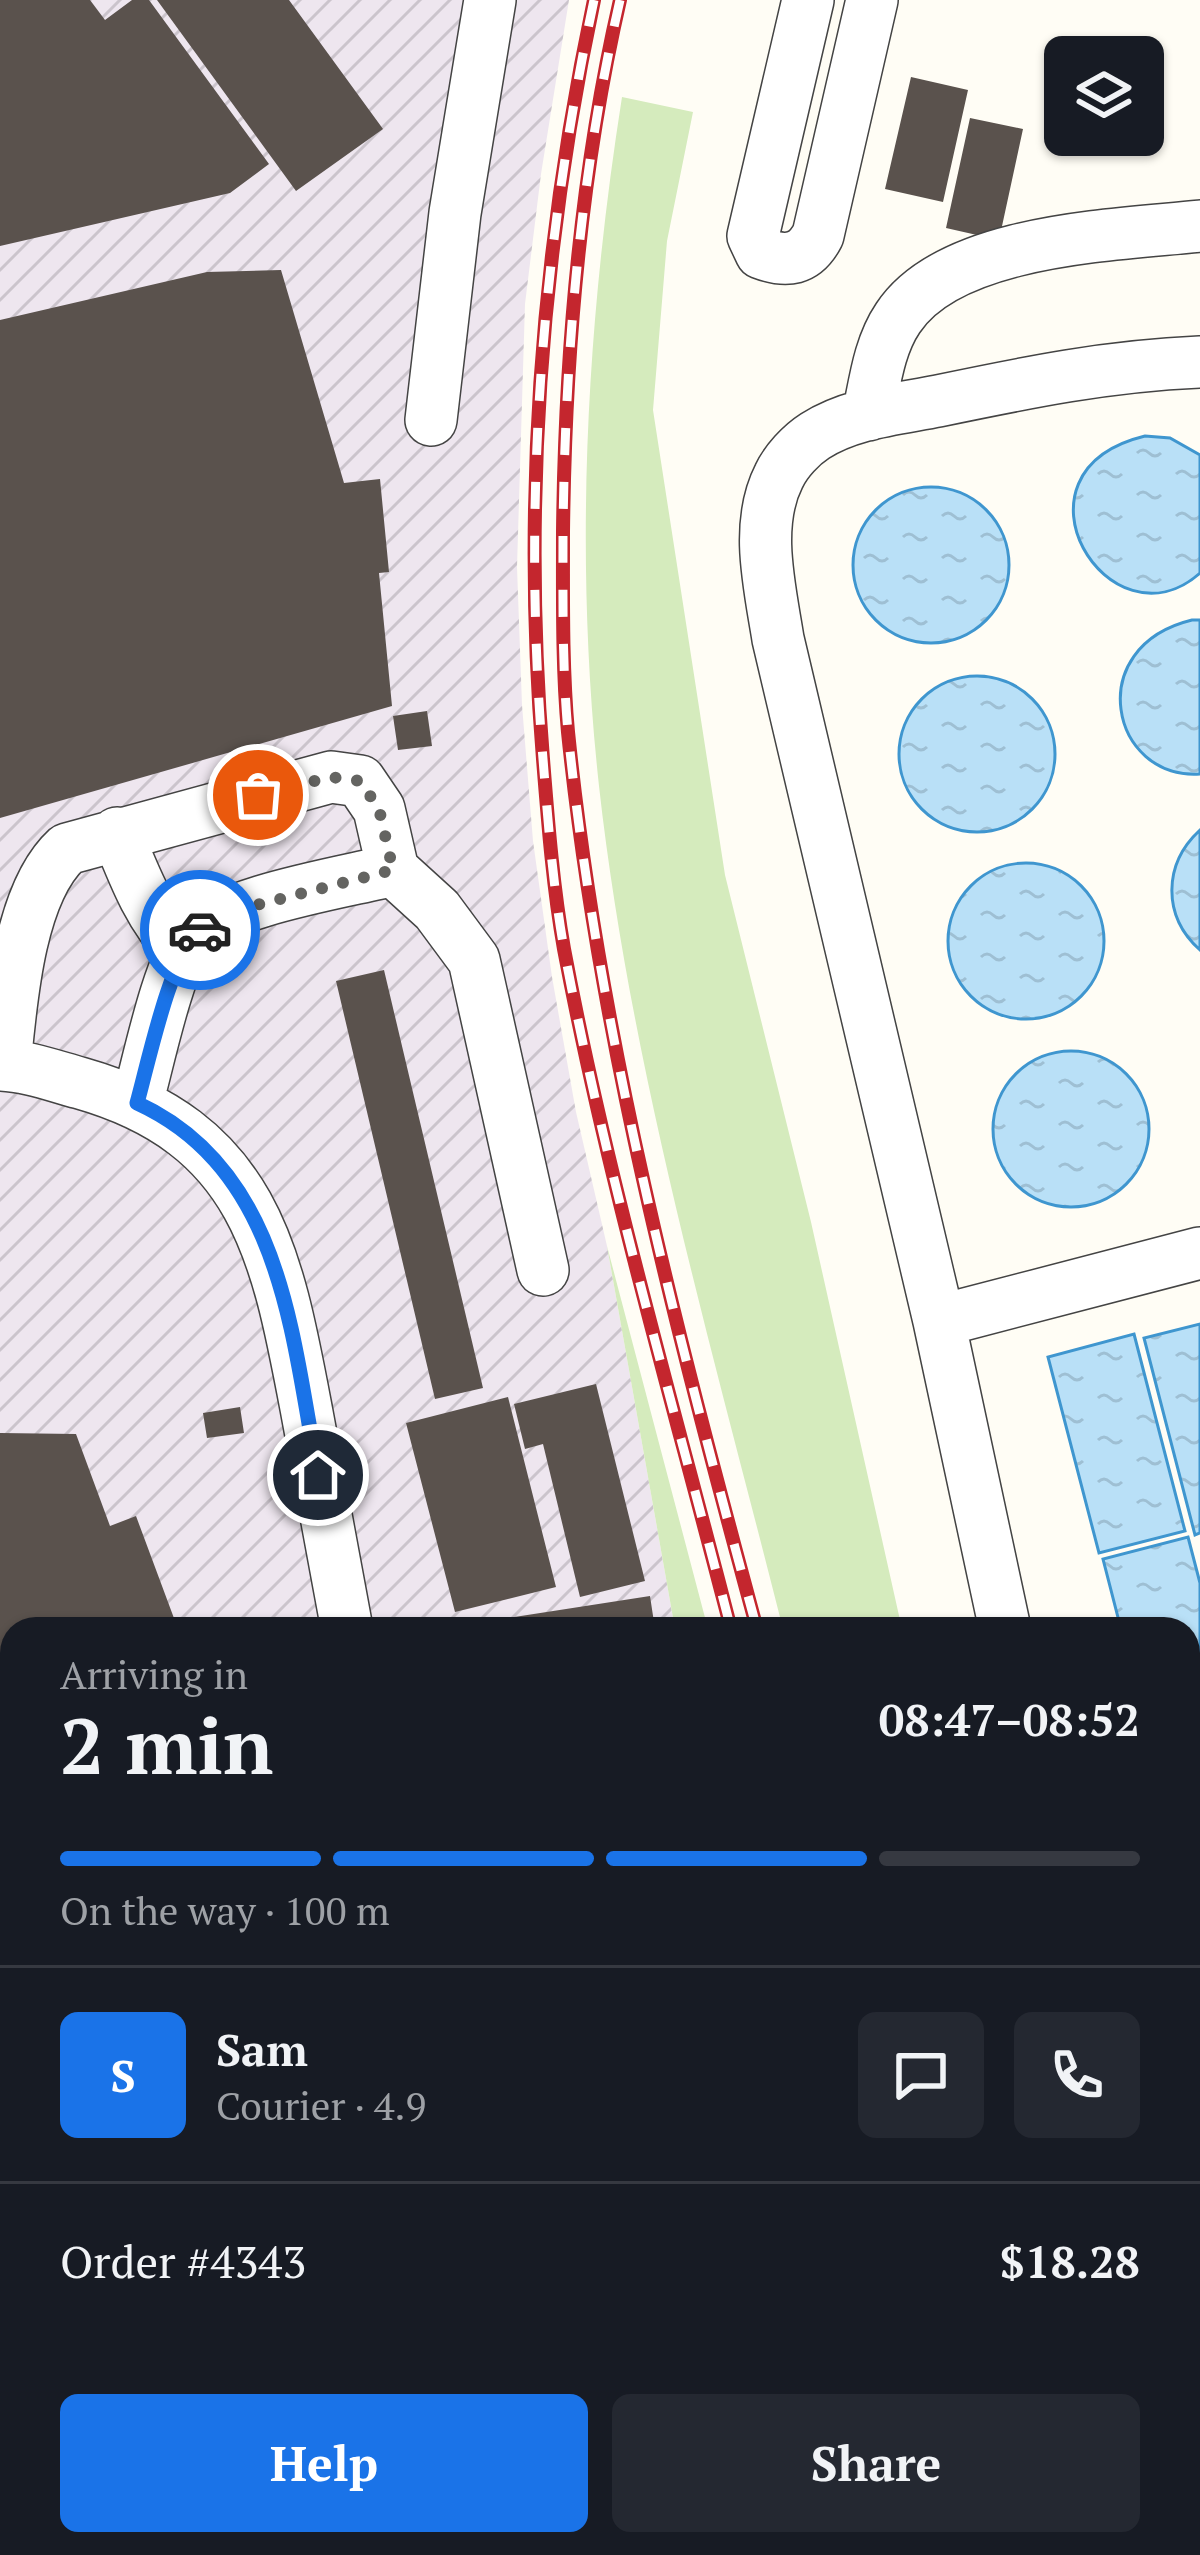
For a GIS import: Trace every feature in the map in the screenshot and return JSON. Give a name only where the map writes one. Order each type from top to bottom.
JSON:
[{"type":"lane","points":[[431,420],[455,213],[490,0]]},
{"type":"lane","points":[[808,0],[753,236],[761,253],[779,260],[798,258],[812,248],[818,235],[872,0]]},
{"type":"lane","points":[[868,415],[878,365],[898,318],[943,278],[981,260],[1028,249],[1200,226]]},
{"type":"lane","points":[[1002,1617],[939,1321],[778,639],[766,563],[770,507],[777,478],[792,457],[815,436],[868,415],[1122,365],[1200,362]]},
{"type":"lane","points":[[345,1617],[284,1291],[250,1207],[197,1140],[164,1116],[107,1091],[3,1065],[30,915],[44,880],[67,849],[331,777],[348,778],[368,788],[379,809],[393,870],[437,910],[474,960],[543,1270]]},
{"type":"lane","points":[[117,833],[152,912],[183,951]]},
{"type":"lane","points":[[137,1103],[183,951],[192,936],[245,908],[393,870]]},
{"type":"lane","points":[[939,1321],[1200,1253]]},
{"type":"shaded area","points":[[0,0],[569,0],[525,304],[517,567],[522,705],[533,841],[552,977],[607,1246],[673,1617],[0,1617]]},
{"type":"green space","points":[[622,97],[693,112],[667,241],[653,410],[725,875],[811,1222],[899,1617],[780,1617],[702,1316],[631,999],[599,786],[587,613],[592,355]]},
{"type":"green space","points":[[607,1246],[705,1617],[673,1617]]},
{"type":"water","points":[[1145,436],[1170,438],[1200,455],[1200,573],[1166,592],[1133,590],[1104,574],[1083,548],[1074,516],[1078,484],[1101,456]]},
{"type":"water","points":[[931,487],[961,493],[986,510],[1003,535],[1009,565],[1003,595],[986,620],[961,637],[931,643],[901,637],[876,620],[859,595],[853,565],[859,535],[876,510],[901,493]]},
{"type":"water","points":[[1200,620],[1200,774],[1170,770],[1146,756],[1129,735],[1121,709],[1122,682],[1134,656],[1157,635]]},
{"type":"water","points":[[977,676],[1007,682],[1032,699],[1049,724],[1055,754],[1049,784],[1032,809],[1007,826],[977,832],[947,826],[922,809],[905,784],[899,754],[905,724],[922,699],[947,682]]},
{"type":"water","points":[[1200,830],[1200,950],[1179,922],[1172,890],[1179,858]]},
{"type":"water","points":[[1026,863],[1056,869],[1081,886],[1098,911],[1104,941],[1098,971],[1081,996],[1056,1013],[1026,1019],[996,1013],[971,996],[954,971],[948,941],[954,911],[971,886],[996,869]]},
{"type":"water","points":[[1071,1051],[1101,1057],[1126,1074],[1143,1099],[1149,1129],[1143,1159],[1126,1184],[1101,1201],[1071,1207],[1041,1201],[1016,1184],[999,1159],[993,1129],[999,1099],[1016,1074],[1041,1057]]},
{"type":"water","points":[[1200,1324],[1200,1533],[1195,1535],[1144,1338]]},
{"type":"water","points":[[1134,1334],[1185,1531],[1099,1553],[1048,1357]]},
{"type":"water","points":[[1188,1537],[1200,1583],[1200,1617],[1118,1617],[1103,1559]]},
{"type":"building","points":[[0,0],[90,0],[105,20],[132,0],[149,0],[269,164],[230,193],[0,246]]},
{"type":"building","points":[[157,0],[289,0],[383,129],[296,191]]},
{"type":"building","points":[[911,77],[968,90],[943,202],[885,189]]},
{"type":"building","points":[[970,118],[1023,129],[999,240],[946,228]]},
{"type":"building","points":[[281,270],[344,483],[380,479],[389,572],[379,573],[392,706],[0,818],[0,320],[207,272]]},
{"type":"building","points":[[427,711],[432,746],[398,750],[393,716]]},
{"type":"building","points":[[384,970],[483,1388],[435,1399],[336,981]]},
{"type":"building","points":[[596,1384],[645,1581],[580,1597],[543,1444],[525,1449],[514,1404]]},
{"type":"building","points":[[508,1397],[556,1587],[455,1612],[406,1423]]},
{"type":"building","points":[[240,1407],[244,1433],[207,1438],[203,1413]]},
{"type":"building","points":[[0,1433],[76,1434],[110,1526],[136,1516],[174,1617],[0,1617]]},
{"type":"building","points":[[650,1596],[653,1617],[515,1617]]},
{"type":"railway","points":[[594,0],[561,188],[541,378],[535,568],[547,807],[564,949],[581,1035],[728,1617]]},
{"type":"railway","points":[[620,0],[594,132],[571,331],[563,532],[568,732],[599,959],[620,1072],[670,1296],[754,1617]]},
{"type":"way so far","points":[[200,930],[245,908],[393,870],[379,809],[360,781],[331,777],[258,795]]},
{"type":"route","points":[[200,930],[183,951],[137,1103],[197,1140],[250,1207],[284,1291],[318,1475]]}]
